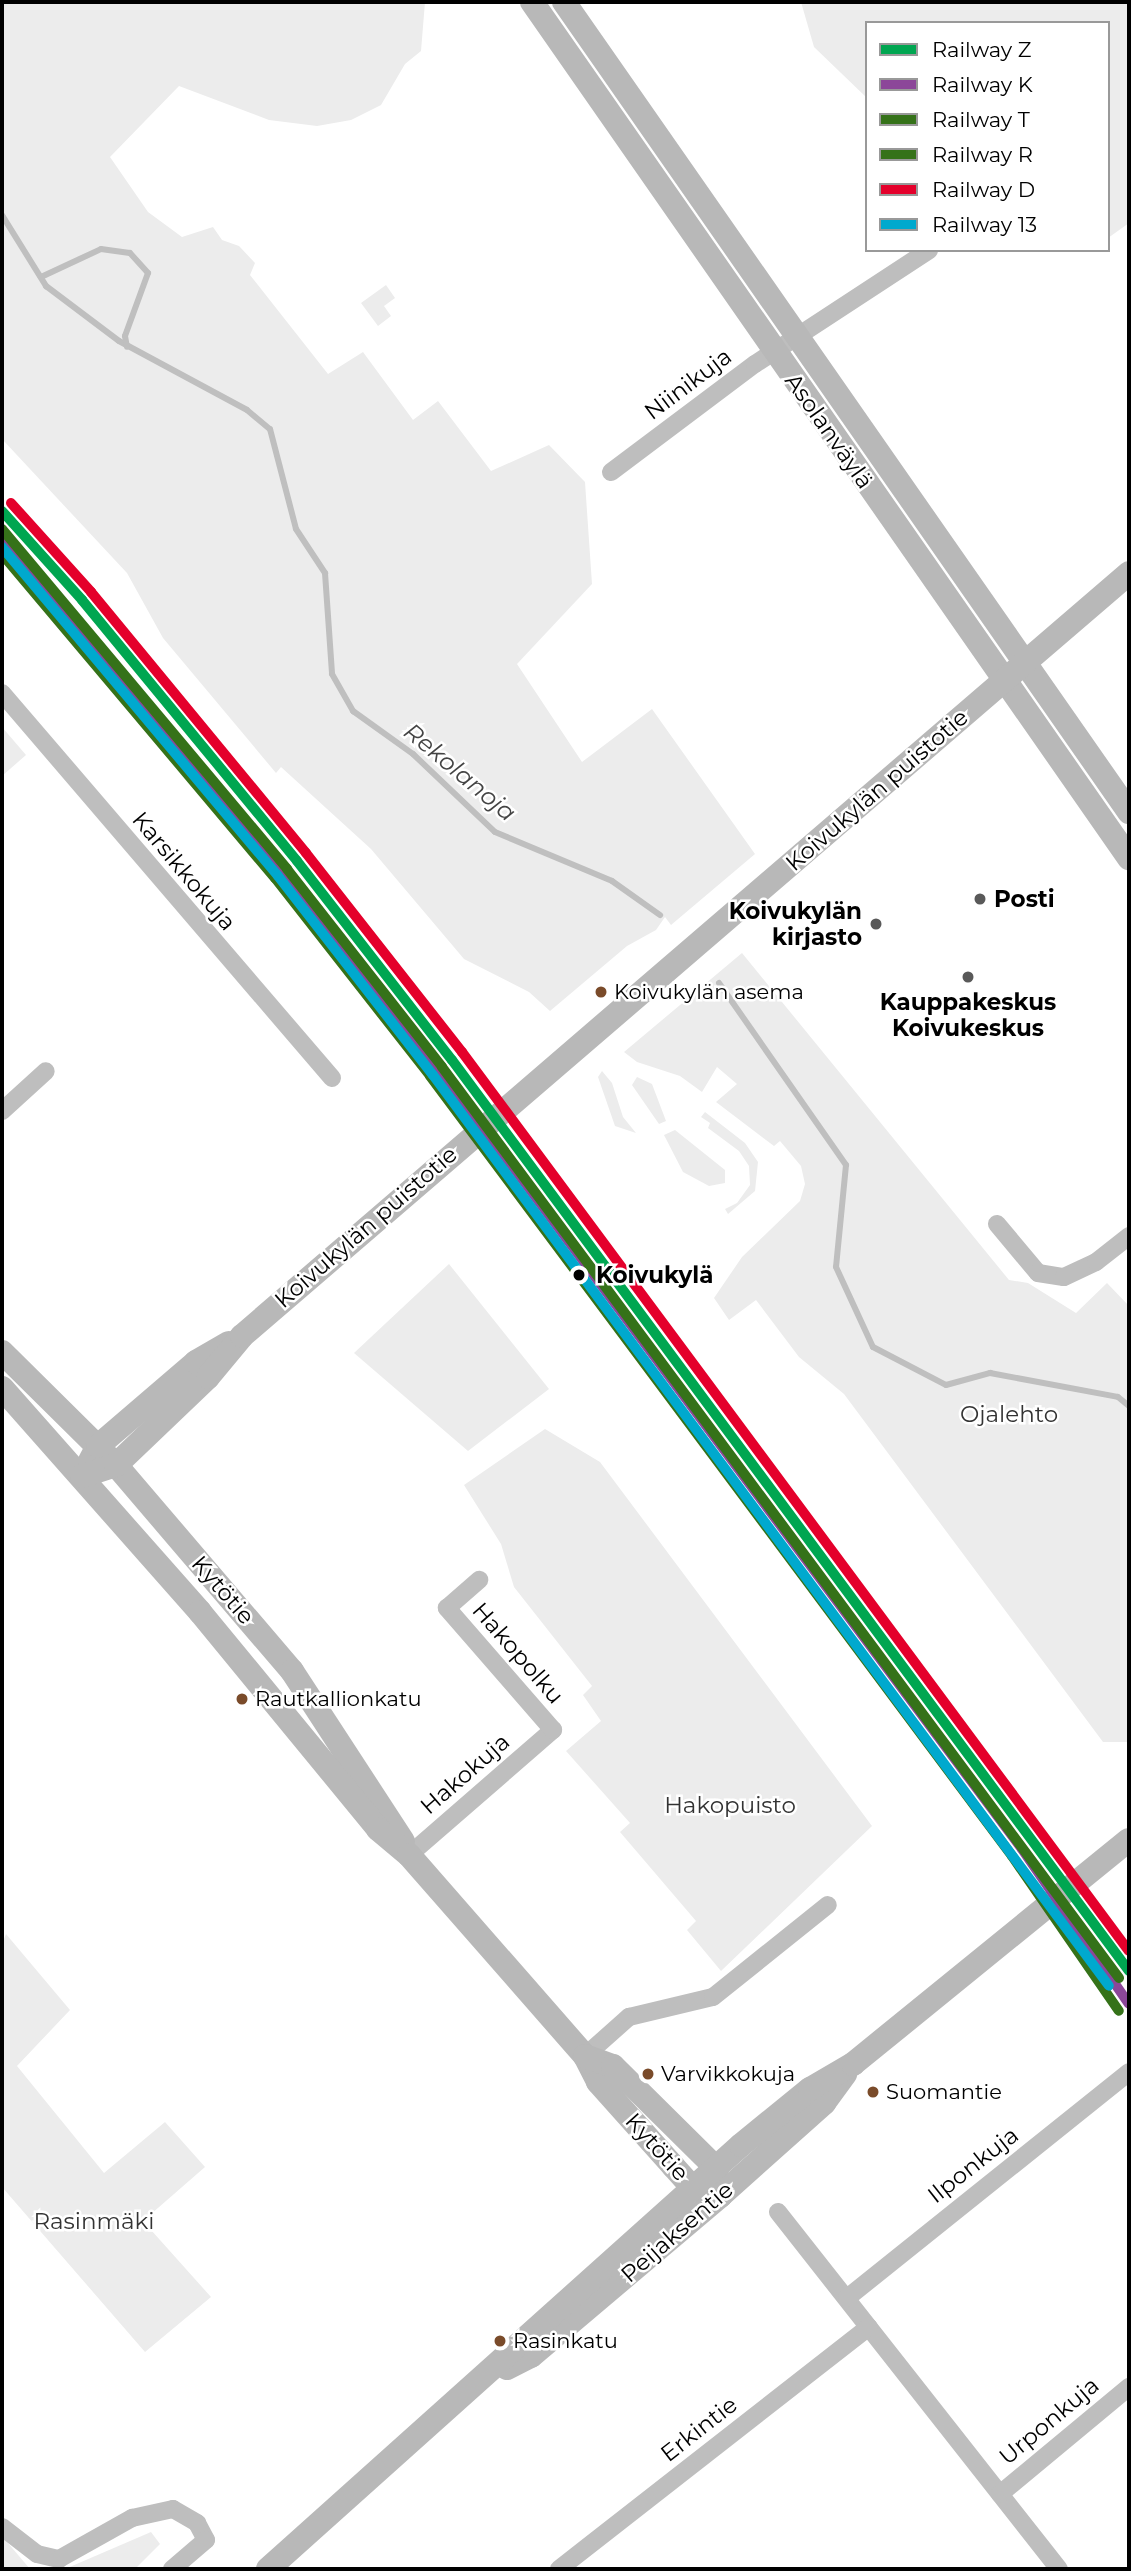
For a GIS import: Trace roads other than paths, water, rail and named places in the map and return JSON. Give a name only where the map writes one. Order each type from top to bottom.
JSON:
[{"type":"main road","name":"Asolanväylä","points":[[531,2],[774,354],[1129,858]]},
{"type":"main road","name":"Asolanväylä","points":[[564,2],[1129,812]]},
{"type":"main road","name":"Koivukylän puistotie","points":[[82,1476],[116,1465],[208,1377],[242,1336],[1129,573]]},
{"type":"main road","name":"Koivukylän puistotie","points":[[82,1476],[98,1446],[196,1362],[242,1336]]},
{"type":"main road","name":"Kytötie","points":[[2,1352],[116,1465],[292,1671],[397,1827],[409,1855]]},
{"type":"main road","name":"Kytötie","points":[[2,1388],[82,1476],[378,1829],[409,1855],[585,2056],[598,2082],[694,2189],[720,2196],[716,2168],[614,2066],[585,2056]]},
{"type":"main road","name":"Peijaksentie","points":[[268,2569],[488,2377],[716,2168],[810,2089],[849,2067],[1129,1840]]},
{"type":"main road","name":"Peijaksentie","points":[[488,2377],[531,2356],[720,2196],[824,2103],[849,2067]]},
{"type":"street","name":"Niinikuja","points":[[611,472],[774,354],[926,252]]},
{"type":"street","name":"Karsikkokuja","points":[[2,693],[332,1078]]},
{"type":"street","points":[[2,1111],[46,1071]]},
{"type":"street","points":[[996,1224],[1038,1273],[1064,1277],[1096,1262],[1129,1236]]},
{"type":"street","name":"Hakopolku","points":[[479,1580],[447,1608],[553,1731]]},
{"type":"street","name":"Hakokuja","points":[[409,1855],[553,1731]]},
{"type":"street","points":[[585,2056],[629,2017],[713,1997],[828,1905]]},
{"type":"street","name":"Ilponkuja","points":[[847,2298],[1129,2072]]},
{"type":"street","points":[[778,2212],[1059,2569]]},
{"type":"street","name":"Erkintie","points":[[559,2569],[869,2327]]},
{"type":"street","name":"Urponkuja","points":[[1000,2494],[1129,2386]]},
{"type":"street","points":[[2,2527],[37,2554],[59,2559],[132,2518],[173,2509],[197,2523],[206,2540],[172,2569]]},
{"type":"waterway","name":"Rekolanoja","points":[[2,215],[46,286],[119,341],[247,410],[270,429],[296,529],[325,573],[332,674],[353,711],[413,754],[495,832],[612,881],[660,915]]},
{"type":"waterway","name":"Rekolanoja","points":[[41,277],[101,249],[130,253],[148,273],[125,336],[127,347]]},
{"type":"waterway","name":"Rekolanoja","points":[[719,983],[846,1165],[836,1267],[873,1347],[946,1385],[990,1373],[1118,1397],[1129,1406]]},
{"type":"rail line","name":"D","points":[[11,503],[91,592],[306,853],[462,1052],[1129,1951]]},
{"type":"rail line","name":"Z","points":[[2,511],[82,600],[297,861],[452,1060],[1129,1971]]},
{"type":"rail line","name":"R","points":[[2,529],[287,869],[442,1067],[1119,1978]]},
{"type":"rail line","name":"K","points":[[2,535],[285,870],[440,1069],[1022,1849],[1129,2004]]},
{"type":"rail line","name":"13","points":[[2,547],[278,876],[433,1075],[1109,1986]]},
{"type":"rail line","name":"T","points":[[2,554],[275,878],[430,1076],[1012,1856],[1119,2011]]},
{"type":"place","name":"Posti","points":[[980,899]]},
{"type":"place","name":"Koivukylän kirjasto","points":[[876,924]]},
{"type":"place","name":"Kauppakeskus Koivukeskus","points":[[968,977]]},
{"type":"place","name":"Koivukylän asema","points":[[601,992]]},
{"type":"place","name":"Koivukylä","points":[[579,1275]]},
{"type":"place","name":"Rautkallionkatu","points":[[242,1699]]},
{"type":"place","name":"Varvikkokuja","points":[[648,2074]]},
{"type":"place","name":"Suomantie","points":[[873,2092]]},
{"type":"place","name":"Rasinkatu","points":[[500,2341]]},
{"type":"park label","name":"Ojalehto","points":[[1009,1414]]},
{"type":"park label","name":"Hakopuisto","points":[[730,1805]]},
{"type":"park label","name":"Rasinmäki","points":[[94,2221]]}]
